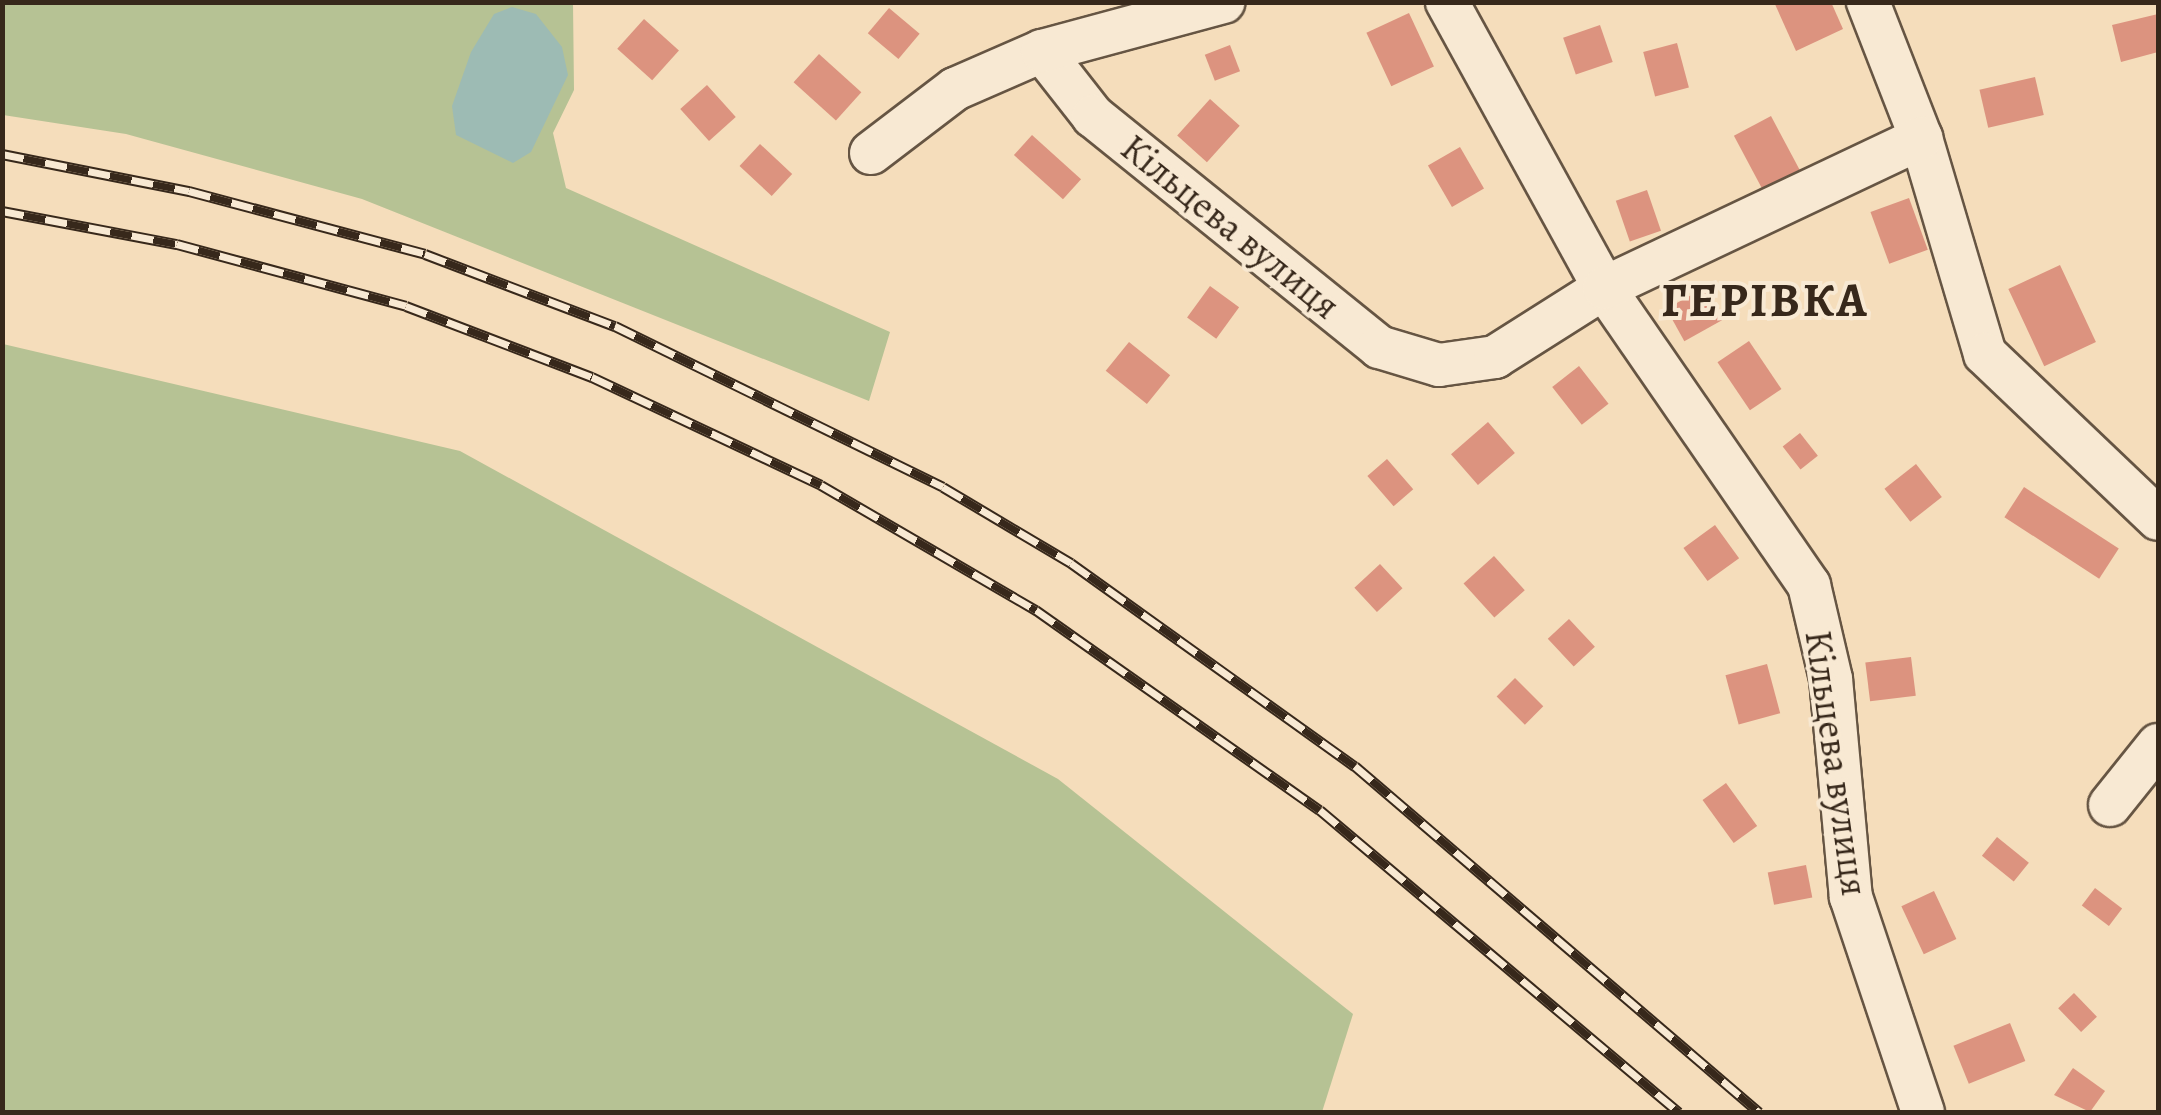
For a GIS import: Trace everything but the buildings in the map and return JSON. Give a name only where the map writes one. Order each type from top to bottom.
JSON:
[{"type":"street","points":[[870,153],[955,89],[1042,51],[1224,2]]},
{"type":"street","name":"Кільцева вулиця","points":[[1446,2],[1604,288],[1809,585],[1831,679],[1852,897],[1923,1112]]},
{"type":"street","points":[[1868,2],[1921,138],[1985,354],[2158,519]]},
{"type":"street","name":"Кільцева вулиця","points":[[1042,51],[1093,116],[1380,347],[1439,365],[1494,357],[1604,288]]},
{"type":"street","points":[[1604,288],[1921,138]]},
{"type":"street","points":[[2110,805],[2158,745]]},
{"type":"green space","points":[[2,3],[573,3],[574,90],[553,133],[566,188],[890,332],[869,401],[362,199],[126,134],[3,115]]},
{"type":"green space","points":[[3,344],[460,451],[1058,779],[1353,1014],[1322,1112],[3,1112]]},
{"type":"water","points":[[512,7],[536,14],[562,47],[568,75],[531,152],[513,163],[456,135],[452,106],[471,52],[494,14]]},
{"type":"railway","points":[[2,154],[189,191],[425,254],[615,326],[943,487],[1071,563],[1355,766],[1759,1112]]},
{"type":"railway","points":[[2,211],[177,244],[406,306],[592,377],[821,485],[1036,610],[1320,810],[1679,1112]]},
{"type":"district","name":"ГЕРІВКА","points":[[1765,301]]}]
